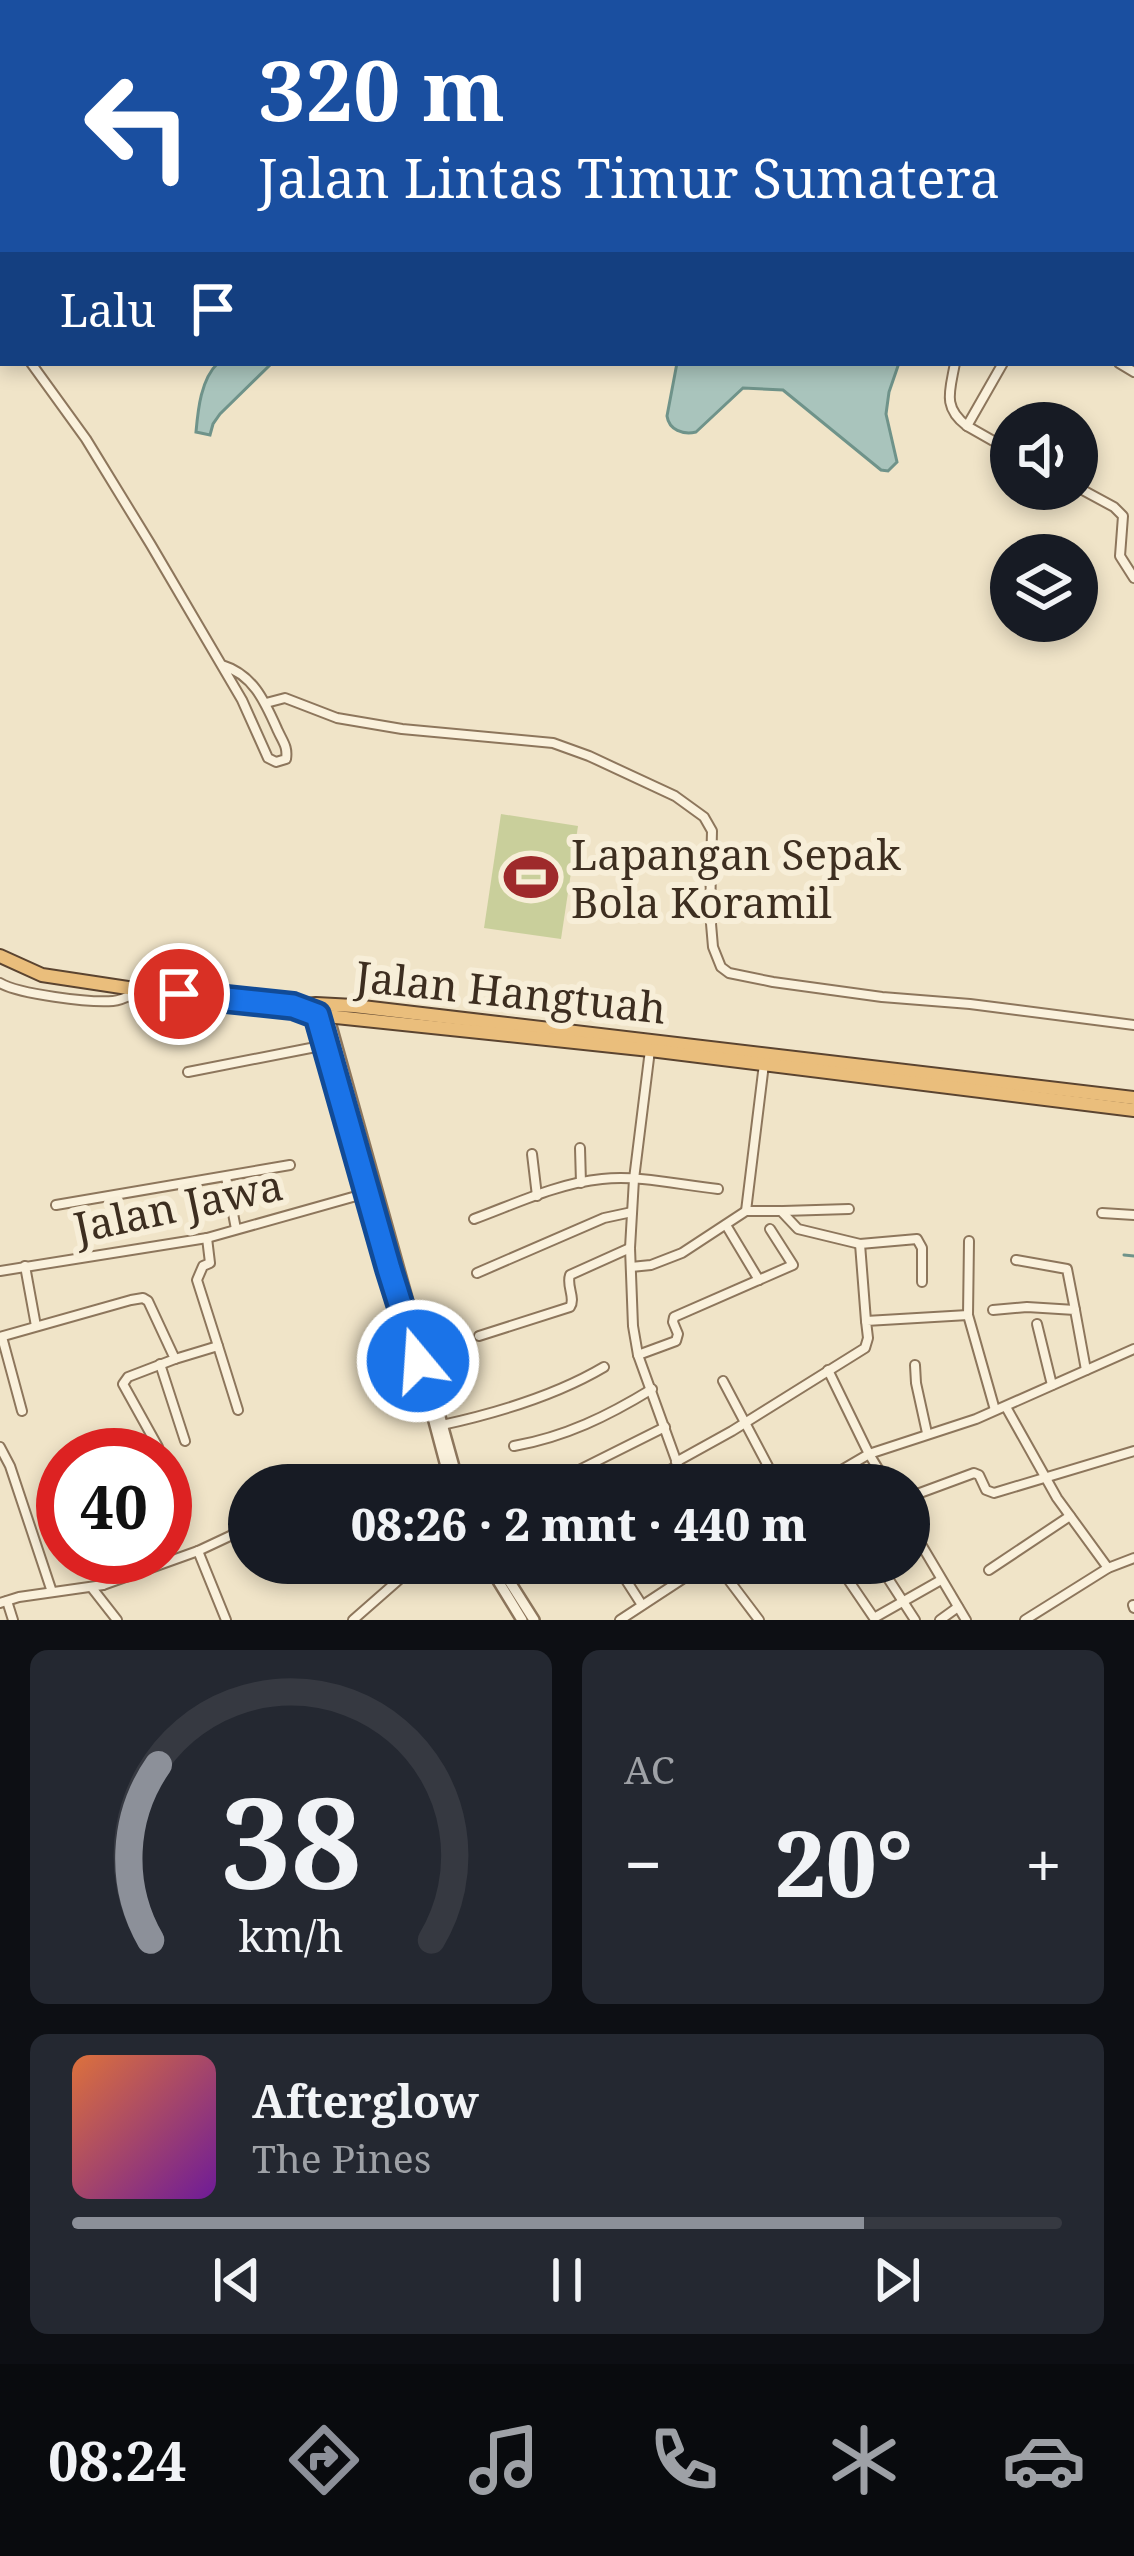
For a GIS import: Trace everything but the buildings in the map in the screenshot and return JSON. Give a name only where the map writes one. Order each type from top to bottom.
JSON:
[{"type":"highway","name":"Jalan Hangtuah","points":[[0,956],[42,975],[141,990],[1134,1098]]},
{"type":"highway","name":"Jalan Hangtuah","points":[[555,1035],[1134,1110]]},
{"type":"street","points":[[33,366],[114,484],[221,665],[242,700],[268,758],[286,759],[288,750],[251,681],[221,665]]},
{"type":"street","points":[[956,366],[953,415],[990,439]]},
{"type":"street","points":[[967,426],[1001,366]]},
{"type":"street","points":[[1098,498],[1123,516],[1120,556],[1134,578]]},
{"type":"street","points":[[266,703],[285,698],[314,711],[402,729],[553,743],[675,796],[704,817],[712,831],[713,947],[721,967],[729,973],[858,994],[1134,1024]]},
{"type":"street","points":[[0,984],[32,994],[109,1001],[141,990]]},
{"type":"street","points":[[322,1010],[326,1045],[362,1154],[367,1193],[449,1464]]},
{"type":"street","points":[[322,1010],[450,1464]]},
{"type":"street","points":[[188,1072],[326,1045]]},
{"type":"street","points":[[650,1050],[634,1179],[633,1326],[638,1355],[677,1464],[866,1347],[860,1244]]},
{"type":"street","points":[[746,1211],[764,1064]]},
{"type":"street","points":[[580,1148],[581,1183]]},
{"type":"street","points":[[532,1154],[537,1196]]},
{"type":"street","points":[[56,1205],[290,1165]]},
{"type":"street","points":[[226,1177],[236,1229]]},
{"type":"street","points":[[474,1220],[537,1196],[602,1179],[718,1189]]},
{"type":"street","name":"Jalan Jawa","points":[[0,1271],[207,1238],[367,1193]]},
{"type":"street","points":[[631,1267],[682,1253],[746,1211],[849,1209]]},
{"type":"street","points":[[781,1211],[799,1229],[860,1244],[917,1239],[922,1248],[922,1282]]},
{"type":"street","points":[[477,1273],[604,1218],[632,1212]]},
{"type":"street","points":[[1102,1213],[1134,1215]]},
{"type":"street","points":[[726,1225],[759,1281]]},
{"type":"street","points":[[638,1355],[677,1339],[674,1317],[794,1263],[770,1229]]},
{"type":"street","points":[[207,1238],[210,1263],[203,1266],[197,1280],[238,1410]]},
{"type":"street","points":[[969,1240],[968,1316],[1000,1408],[1108,1568]]},
{"type":"street","points":[[479,1336],[570,1307],[569,1275],[630,1248]]},
{"type":"street","points":[[1016,1260],[1066,1269],[1086,1370]]},
{"type":"street","points":[[25,1266],[36,1326]]},
{"type":"street","points":[[22,1411],[1,1337],[142,1298],[148,1301],[175,1360]]},
{"type":"street","points":[[993,1310],[1075,1310]]},
{"type":"street","points":[[866,1321],[968,1316]]},
{"type":"street","points":[[1037,1324],[1052,1385]]},
{"type":"street","points":[[147,1428],[123,1384],[128,1377],[218,1346]]},
{"type":"street","points":[[852,1464],[1000,1408],[1134,1349]]},
{"type":"street","points":[[160,1364],[181,1428]]},
{"type":"street","points":[[915,1365],[927,1433]]},
{"type":"street","points":[[441,1426],[497,1413],[604,1367]]},
{"type":"street","points":[[828,1370],[875,1464]]},
{"type":"street","points":[[723,1381],[766,1464]]},
{"type":"street","points":[[514,1445],[548,1440],[605,1417],[652,1389]]},
{"type":"street","points":[[590,1464],[664,1427]]},
{"type":"street","points":[[0,1447],[52,1592]]},
{"type":"street","points":[[930,1489],[974,1473],[994,1493],[1134,1450]]},
{"type":"street","points":[[988,1570],[1070,1516]]},
{"type":"street","points":[[192,1553],[228,1537]]},
{"type":"street","points":[[198,1551],[226,1620]]},
{"type":"street","points":[[1024,1620],[1108,1568],[1134,1558]]},
{"type":"street","points":[[930,1561],[966,1620]]},
{"type":"street","points":[[850,1584],[872,1617],[877,1617],[941,1580]]},
{"type":"street","points":[[13,1620],[3,1602],[106,1584]]},
{"type":"street","points":[[352,1620],[394,1584]]},
{"type":"street","points":[[501,1584],[522,1620]]},
{"type":"street","points":[[511,1584],[534,1620]]},
{"type":"street","points":[[628,1584],[642,1605]]},
{"type":"street","points":[[620,1620],[677,1584]]},
{"type":"street","points":[[729,1584],[759,1620]]},
{"type":"street","points":[[892,1584],[916,1620]]},
{"type":"street","points":[[92,1588],[117,1620]]},
{"type":"street","points":[[940,1620],[958,1607]]},
{"type":"green space","name":"Lapangan Sepak Bola Koramil","points":[[501,814],[578,826],[561,939],[484,928]]},
{"type":"water","points":[[215,366],[269,366],[220,414],[210,435],[196,432],[199,404]]},
{"type":"water","points":[[676,366],[898,366],[886,414],[897,462],[888,471],[783,390],[743,388],[696,432],[677,430],[667,416]]},
{"type":"waterway","points":[[1124,1255],[1134,1256]]},
{"type":"place","name":"Lapangan Sepak Bola Koramil","points":[[531,877]]},
{"type":"route","points":[[179,994],[293,1006],[317,1015],[418,1361]]}]
